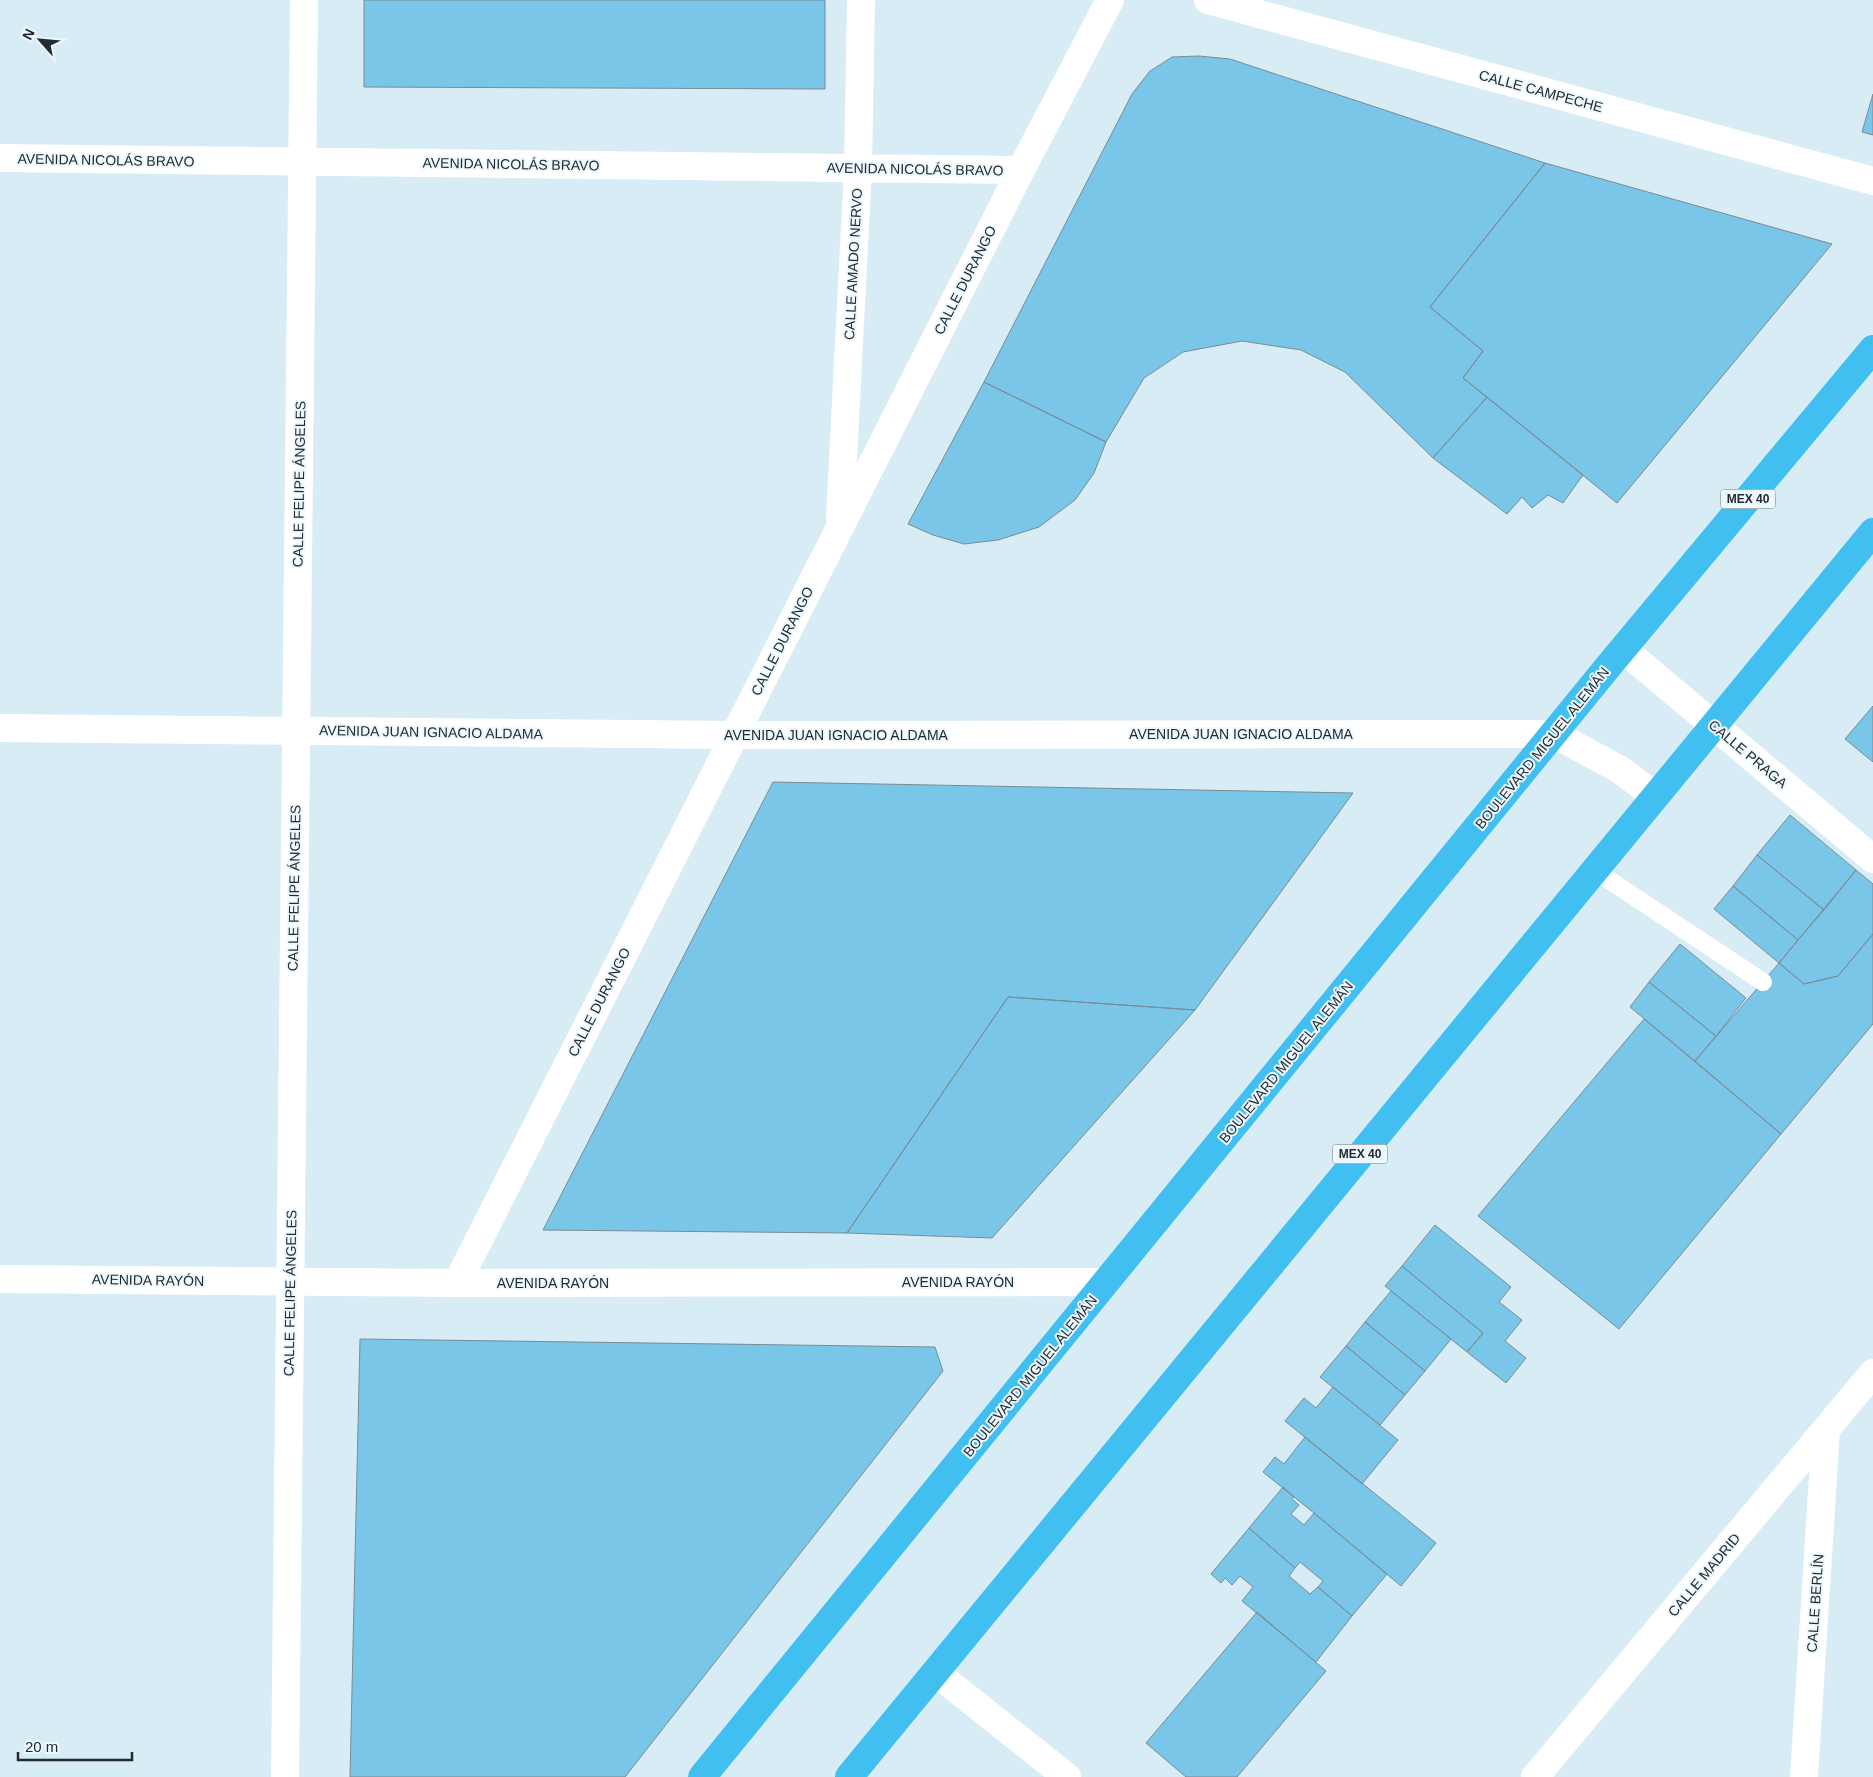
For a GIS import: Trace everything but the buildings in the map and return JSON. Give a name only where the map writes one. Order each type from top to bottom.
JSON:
[{"type":"highway","name":"BOULEVARD MIGUEL ALEMÁN","points":[[702,1777],[1623,649],[1873,349]]},
{"type":"highway","name":"MEX 40","points":[[849,1777],[1873,532]]},
{"type":"street","name":"CALLE FELIPE ÁNGELES","points":[[285,1777],[304,0]]},
{"type":"street","name":"CALLE AMADO NERVO","points":[[839,528],[858,168],[861,0]]},
{"type":"street","name":"CALLE DURANGO","points":[[457,1283],[1021,170],[1110,0]]},
{"type":"street","name":"CALLE CAMPECHE","points":[[1208,0],[1873,182]]},
{"type":"street","name":"AVENIDA NICOLÁS BRAVO","points":[[0,158],[1021,170]]},
{"type":"street","name":"CALLE PRAGA","points":[[1623,649],[1873,859]]},
{"type":"street","name":"AVENIDA JUAN IGNACIO ALDAMA","points":[[0,728],[734,735],[1554,734],[1619,769],[1655,796]]},
{"type":"street","name":"AVENIDA RAYÓN","points":[[0,1279],[457,1283],[1106,1282]]},
{"type":"street","name":"CALLE MADRID","points":[[1535,1777],[1873,1373]]},
{"type":"street","name":"CALLE BERLÍN","points":[[1804,1777],[1826,1429]]},
{"type":"street","points":[[935,1672],[1066,1777]]},
{"type":"lane","points":[[1594,870],[1763,982]]}]
